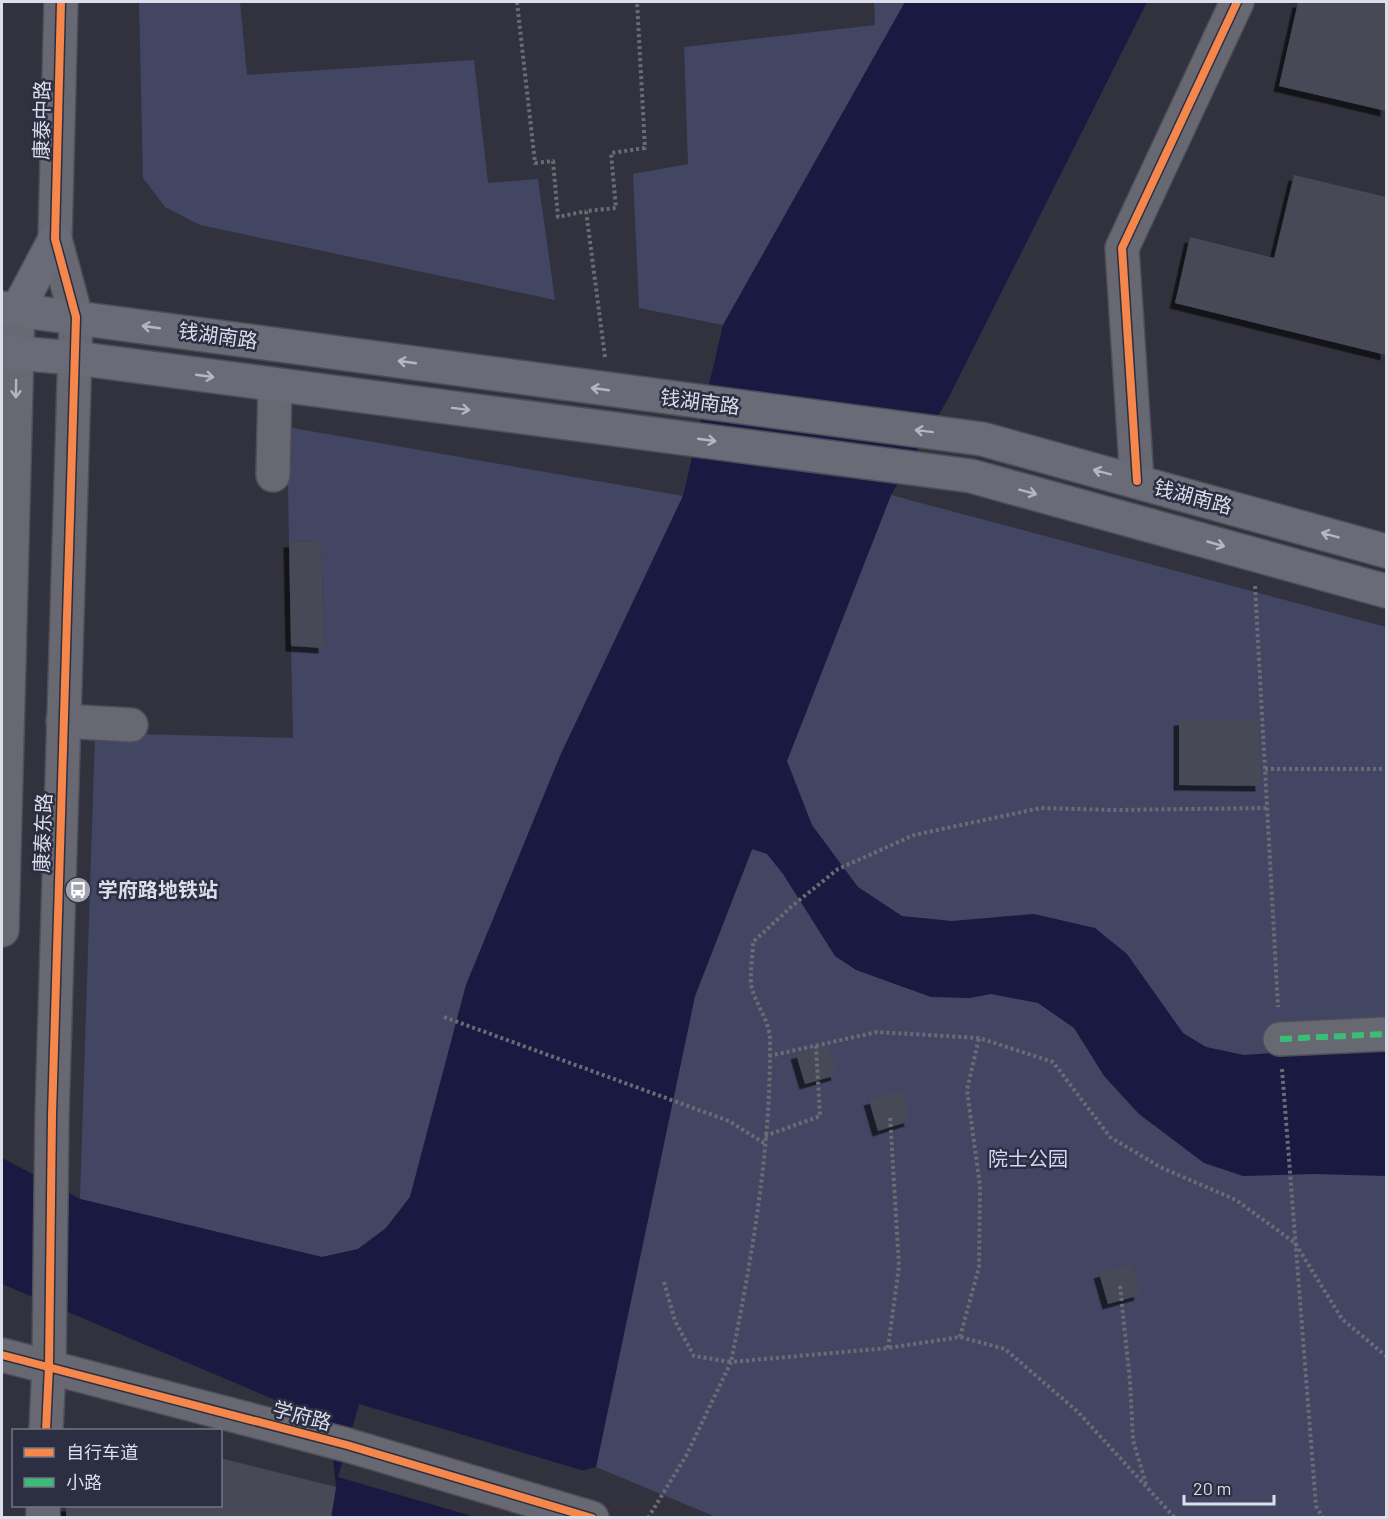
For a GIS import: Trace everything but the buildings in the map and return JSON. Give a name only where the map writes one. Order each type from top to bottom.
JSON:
[{"type":"main road","points":[[10,308],[55,239]]},
{"type":"main road","name":"钱湖南路","points":[[10,308],[982,439],[1386,550]]},
{"type":"main road","name":"钱湖南路","points":[[9,352],[75,358],[971,476],[1386,591]]},
{"type":"street","name":"康泰中路","points":[[55,239],[61,2]]},
{"type":"street","points":[[1137,482],[1122,248],[1238,2]]},
{"type":"street","name":"康泰东路","points":[[53,1425],[49,1366],[51,1168],[76,317],[55,239]]},
{"type":"street","name":"康泰东路","points":[[2,930],[10,308]]},
{"type":"street","points":[[273,475],[274,385]]},
{"type":"street","points":[[63,721],[131,725]]},
{"type":"street","points":[[1280,1045],[1386,1034]]},
{"type":"street","name":"学府路","points":[[2,1355],[347,1445],[584,1515]]},
{"type":"path","points":[[517,2],[535,163],[553,161],[558,217],[616,208],[611,153],[645,148],[637,2]]},
{"type":"path","points":[[586,212],[609,390]]},
{"type":"path","points":[[1254,555],[1280,1045],[1316,1506],[1323,1518]]},
{"type":"path","points":[[1265,769],[1386,769]]},
{"type":"path","points":[[648,1518],[686,1456],[731,1362],[747,1282],[765,1136],[770,1056],[770,1036],[751,984],[753,942],[792,906],[838,869],[914,835],[1041,808],[1113,810],[1267,808]]},
{"type":"path","points":[[444,1017],[729,1121],[764,1143]]},
{"type":"path","points":[[770,1056],[877,1032],[979,1038],[1053,1062],[1110,1137],[1160,1167],[1236,1200],[1295,1243],[1342,1318],[1386,1356]]},
{"type":"path","points":[[960,1337],[979,1267],[980,1186],[967,1090],[979,1038]]},
{"type":"path","points":[[765,1136],[820,1116],[816,1046]]},
{"type":"path","points":[[888,1348],[899,1266],[890,1114]]},
{"type":"path","points":[[664,1282],[675,1322],[694,1356],[731,1362],[888,1348],[960,1337],[1005,1349],[1078,1412],[1175,1518]]},
{"type":"path","points":[[1120,1286],[1130,1381],[1133,1440],[1146,1485]]},
{"type":"green space","points":[[139,2],[240,2],[247,75],[474,60],[488,183],[538,179],[555,300],[200,225],[165,207],[143,178]]},
{"type":"green space","points":[[874,2],[905,2],[723,325],[639,308],[633,174],[688,164],[684,47],[875,25]]},
{"type":"green space","points":[[287,427],[683,496],[560,756],[466,985],[410,1197],[386,1228],[358,1249],[322,1257],[80,1199],[95,733],[293,738],[291,646],[324,647],[321,541],[289,542]]},
{"type":"green space","name":"院士公园","points":[[891,495],[1386,627],[1386,1517],[716,1517],[596,1467],[695,996]]},
{"type":"shaded area","points":[[905,2],[1147,2],[948,399],[891,495],[787,761],[812,825],[858,887],[902,916],[952,921],[1034,914],[1095,928],[1127,954],[1183,1033],[1206,1047],[1244,1055],[1386,1045],[1386,1176],[1315,1174],[1243,1176],[1204,1163],[1139,1114],[1104,1076],[1074,1028],[1038,1003],[991,994],[970,998],[931,997],[856,970],[835,956],[783,874],[767,854],[752,849],[695,996],[596,1467],[574,1473],[560,1517],[331,1518],[336,1487],[328,1410],[292,1407],[2,1284],[2,1158],[80,1199],[322,1257],[358,1249],[386,1228],[410,1197],[466,985],[560,756],[683,496],[723,325]]},
{"type":"pier","points":[[359,1404],[588,1472],[577,1476],[563,1518],[475,1517],[338,1477]]},
{"type":"marked path","points":[[1280,1039],[1386,1034]]},
{"type":"cycle path","points":[[46,1429],[52,1115],[76,317],[55,239],[61,2]]},
{"type":"cycle path","points":[[1137,481],[1122,248],[1237,2]]},
{"type":"cycle path","points":[[2,1355],[347,1445],[592,1518]]},
{"type":"place","name":"学府路地铁站","points":[[78,890]]}]
